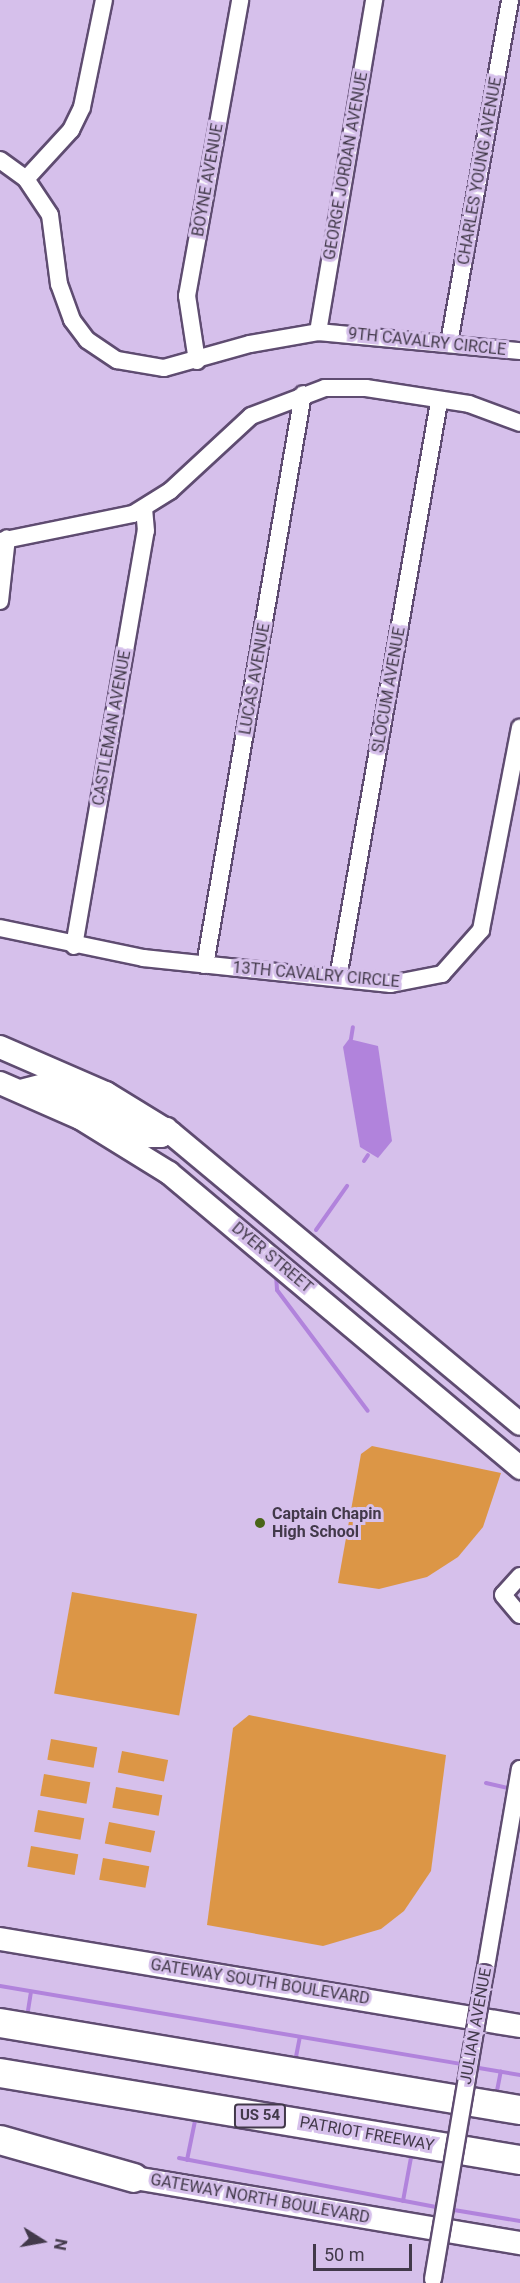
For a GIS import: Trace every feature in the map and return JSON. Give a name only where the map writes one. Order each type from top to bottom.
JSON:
[{"type":"highway","points":[[0,2023],[520,2110]]},
{"type":"highway","name":"PATRIOT FREEWAY","points":[[0,2073],[520,2160]]},
{"type":"highway","points":[[0,2140],[134,2178]]},
{"type":"main road","name":"DYER STREET","points":[[0,1047],[106,1093],[166,1130],[520,1424]]},
{"type":"main road","points":[[10,1087],[48,1084],[149,1136],[166,1130]]},
{"type":"main road","name":"DYER STREET","points":[[10,1087],[80,1118],[169,1173],[520,1468]]},
{"type":"main road","points":[[460,1418],[480,1391]]},
{"type":"main road","name":"GATEWAY SOUTH BOULEVARD","points":[[0,1939],[520,2026]]},
{"type":"main road","name":"GATEWAY NORTH BOULEVARD","points":[[0,2155],[520,2243]]},
{"type":"street","points":[[26,179],[71,130],[82,107],[104,0]]},
{"type":"street","name":"BOYNE AVENUE","points":[[197,361],[187,296],[240,0]]},
{"type":"street","name":"GEORGE JORDAN AVENUE","points":[[318,332],[374,0]]},
{"type":"street","name":"CHARLES YOUNG AVENUE","points":[[449,343],[510,0]]},
{"type":"street","name":"9TH CAVALRY CIRCLE","points":[[0,160],[26,179],[50,215],[64,304],[87,340],[133,365],[164,368],[197,361],[250,344],[318,332],[520,351]]},
{"type":"street","points":[[0,601],[3,539],[100,523],[144,509],[251,416],[303,394],[366,388],[439,402],[488,408],[520,423]]},
{"type":"street","name":"LUCAS AVENUE","points":[[205,965],[303,394]]},
{"type":"street","name":"SLOCUM AVENUE","points":[[338,978],[439,402]]},
{"type":"street","name":"CASTLEMAN AVENUE","points":[[74,946],[146,531],[144,509]]},
{"type":"street","name":"13TH CAVALRY CIRCLE","points":[[0,928],[74,946],[205,965],[338,978],[418,981],[442,974],[475,938],[489,904],[520,728]]},
{"type":"street","points":[[520,1576],[503,1595],[520,1615]]},
{"type":"street","name":"JULIAN AVENUE","points":[[433,2281],[520,1769]]},
{"type":"shaded area","points":[[349,1039],[378,1046],[392,1141],[378,1158],[360,1147],[343,1047]]},
{"type":"shaded area","points":[[372,1446],[501,1473],[483,1527],[458,1557],[427,1577],[379,1589],[338,1583],[361,1454]]},
{"type":"shaded area","points":[[72,1592],[197,1614],[179,1715],[54,1693]]},
{"type":"shaded area","points":[[249,1715],[446,1755],[431,1871],[404,1911],[381,1929],[323,1946],[207,1925],[233,1728]]},
{"type":"shaded area","points":[[51,1739],[97,1747],[94,1768],[47,1760]]},
{"type":"shaded area","points":[[122,1751],[168,1760],[164,1782],[118,1773]]},
{"type":"shaded area","points":[[44,1774],[90,1782],[86,1804],[40,1796]]},
{"type":"shaded area","points":[[116,1787],[162,1795],[159,1816],[112,1808]]},
{"type":"shaded area","points":[[38,1810],[84,1818],[80,1840],[34,1832]]},
{"type":"shaded area","points":[[109,1822],[155,1831],[151,1853],[105,1844]]},
{"type":"shaded area","points":[[31,1846],[78,1854],[75,1875],[27,1867]]},
{"type":"shaded area","points":[[103,1858],[149,1866],[145,1888],[99,1880]]},
{"type":"waterway","points":[[351,1039],[353,1027]]},
{"type":"waterway","points":[[364,1161],[368,1155]]},
{"type":"waterway","points":[[316,1230],[347,1186]]},
{"type":"waterway","points":[[276,1275],[277,1290],[368,1411]]},
{"type":"waterway","points":[[486,1783],[511,1789]]},
{"type":"waterway","points":[[0,1986],[466,2065]]},
{"type":"waterway","points":[[27,2017],[31,1993]]},
{"type":"waterway","points":[[295,2062],[300,2037]]},
{"type":"waterway","points":[[473,2067],[520,2075]]},
{"type":"waterway","points":[[496,2096],[501,2071]]},
{"type":"waterway","points":[[187,2160],[196,2116]]},
{"type":"waterway","points":[[403,2201],[412,2152]]},
{"type":"waterway","points":[[179,2158],[441,2208]]},
{"type":"waterway","points":[[448,2209],[520,2221]]},
{"type":"place","name":"Captain Chapin High School","points":[[260,1523]]}]
